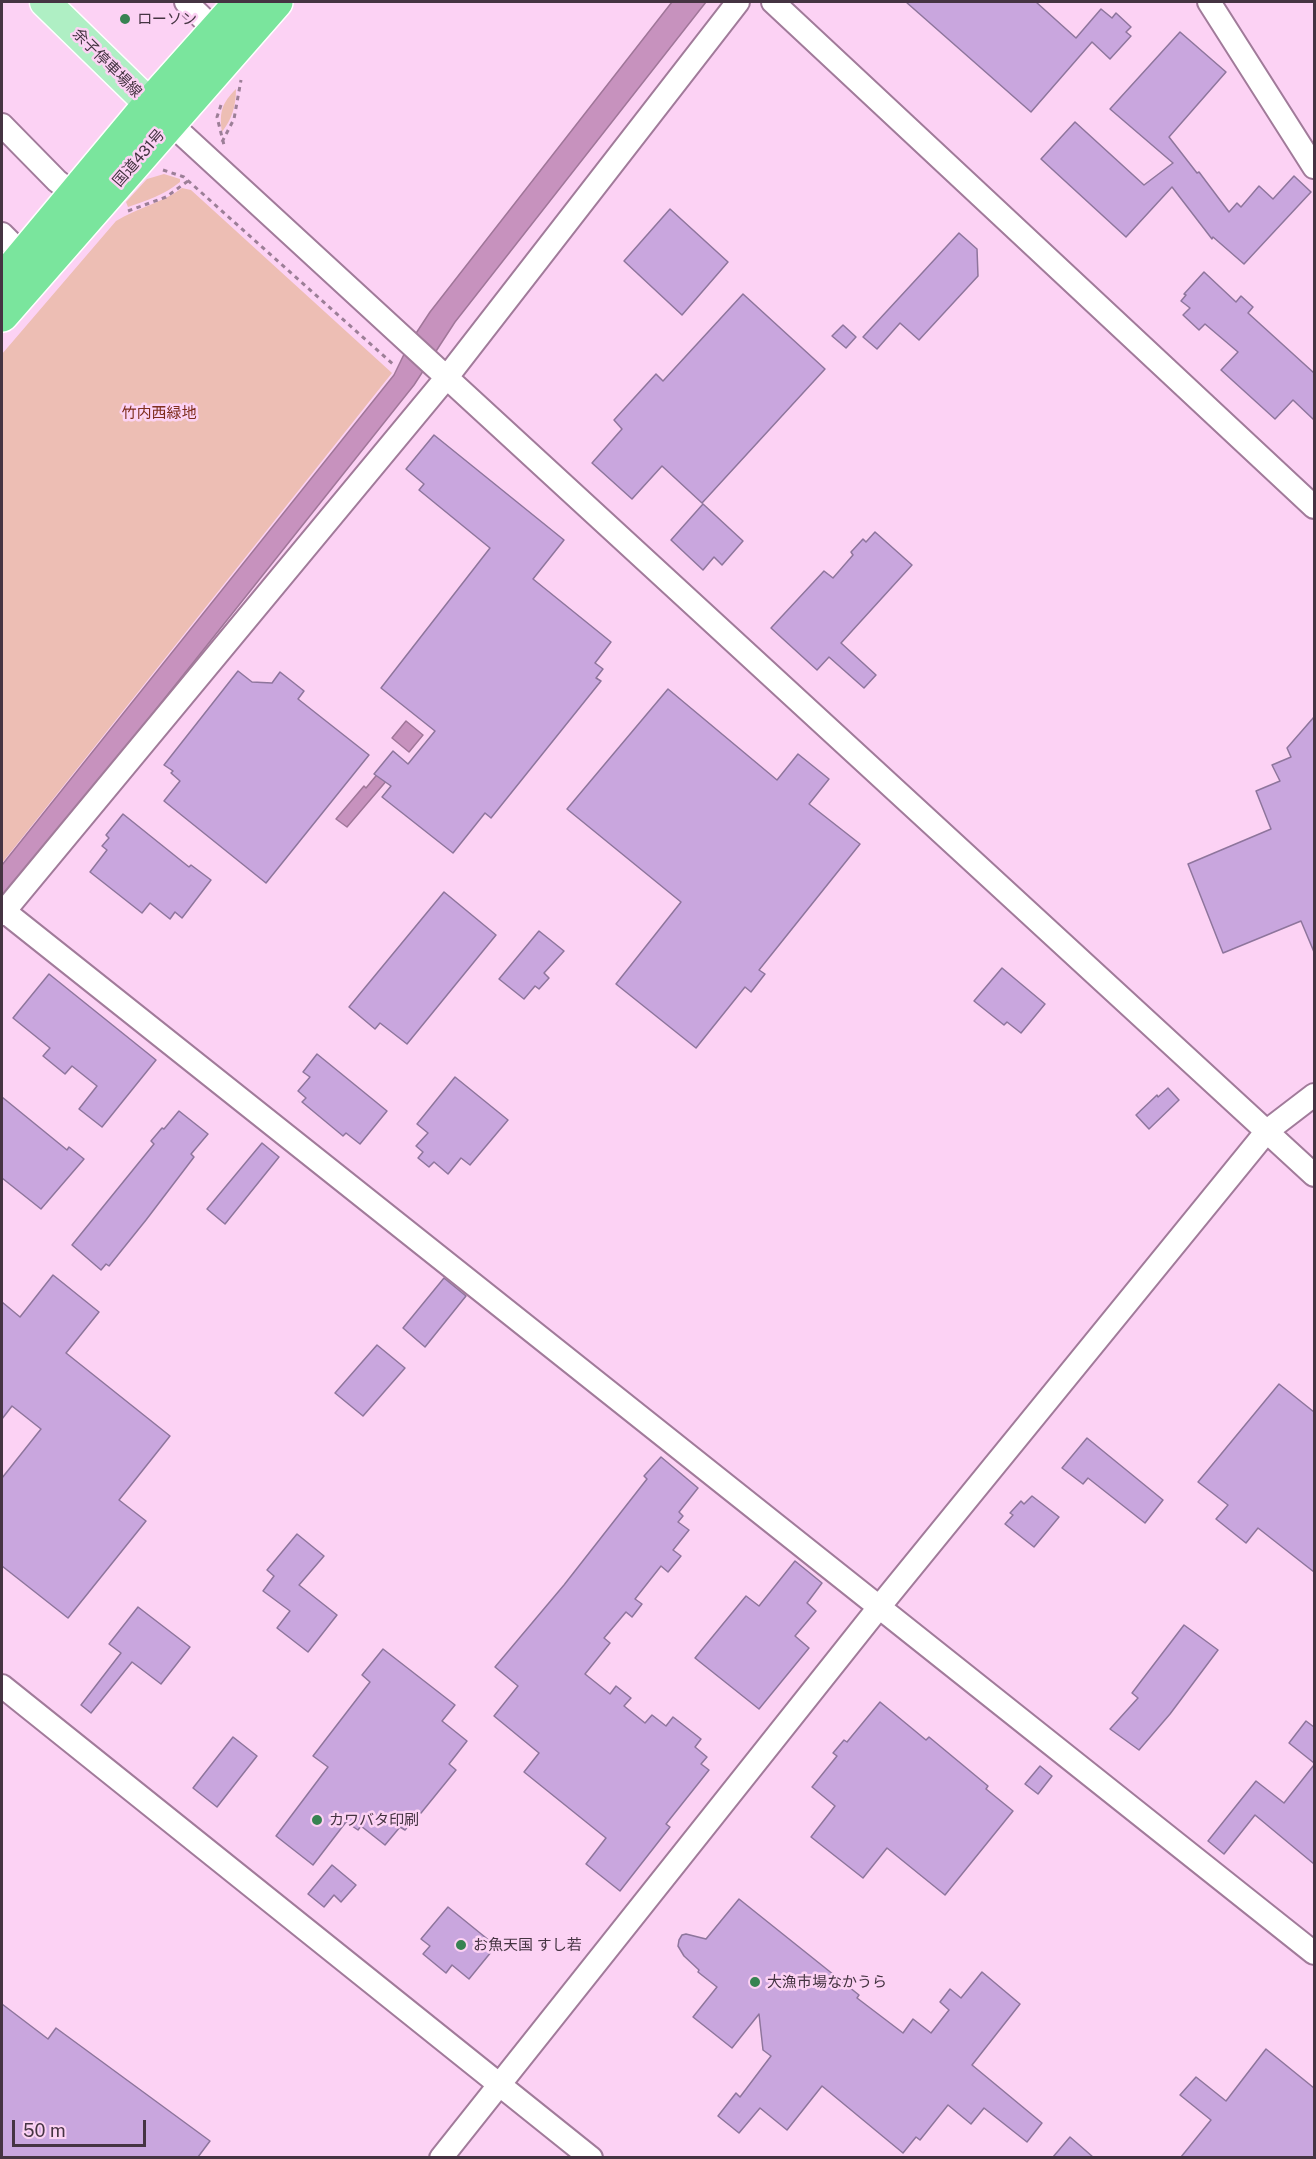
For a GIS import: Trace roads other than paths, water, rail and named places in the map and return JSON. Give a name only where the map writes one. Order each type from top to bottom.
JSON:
[{"type":"highway","name":"国道431号","points":[[2,315],[160,114],[215,30],[241,2]]},
{"type":"highway","name":"国道431号","points":[[2,281],[12,244],[74,194],[276,2]]},
{"type":"main road","name":"余子停車場線","points":[[45,2],[160,114]]},
{"type":"street","points":[[186,2],[215,30]]},
{"type":"street","points":[[738,2],[447,377],[3,912],[880,1606],[1314,1953]]},
{"type":"street","points":[[774,2],[1314,507]]},
{"type":"street","points":[[1209,2],[1314,167]]},
{"type":"street","points":[[160,114],[1314,1175]]},
{"type":"street","points":[[2,125],[57,181],[74,194]]},
{"type":"street","points":[[441,2157],[880,1606],[1267,1131],[1314,1095]]},
{"type":"street","points":[[2,1686],[591,2157]]},
{"type":"place","name":"ローソン","points":[[125,19]]},
{"type":"place","name":"カワバタ印刷","points":[[317,1820]]},
{"type":"place","name":"お魚天国 すし若","points":[[461,1945]]},
{"type":"place","name":"大漁市場なかうら","points":[[755,1982]]},
{"type":"park label","name":"竹内西緑地","points":[[159,413]]}]
